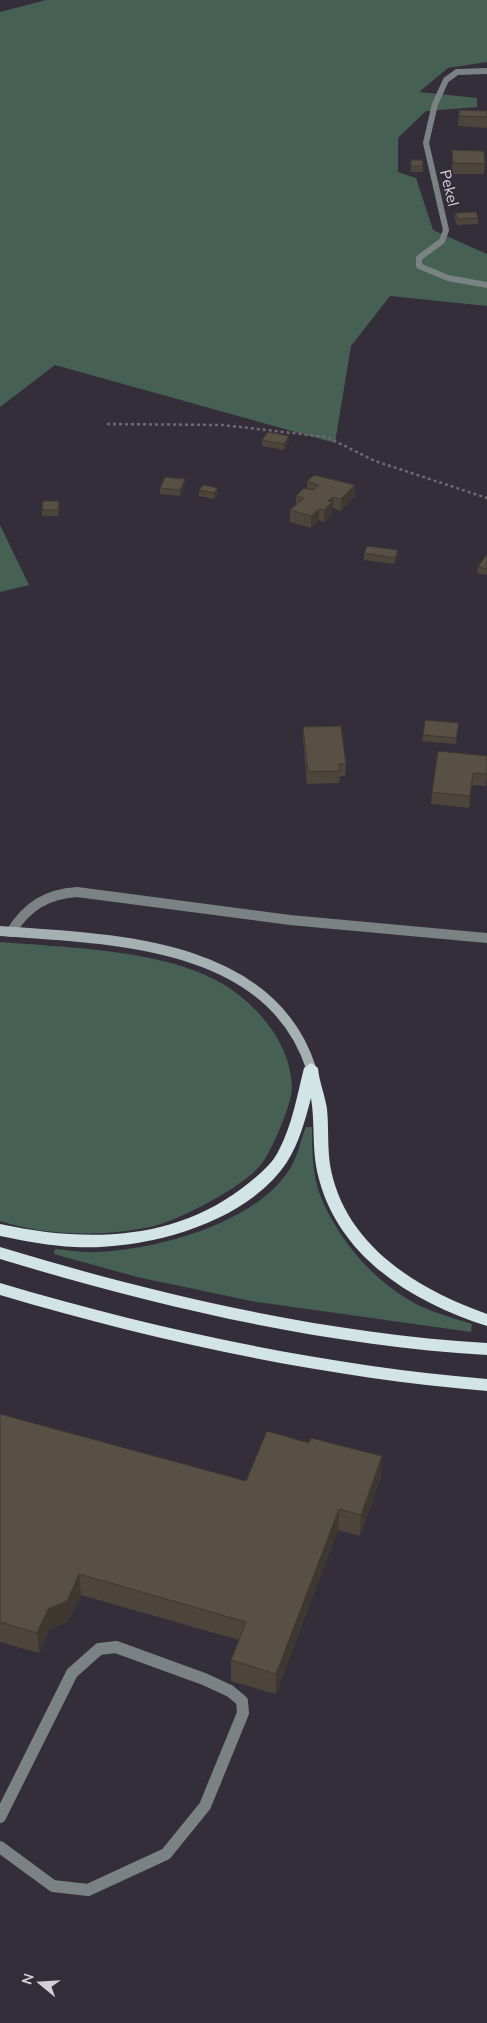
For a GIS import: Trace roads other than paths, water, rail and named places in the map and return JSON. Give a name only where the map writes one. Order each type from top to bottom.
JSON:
[{"type":"highway","points":[[0,1230],[45,1239],[104,1242],[151,1235],[213,1216],[258,1185],[281,1160],[297,1123],[311,1068]]},
{"type":"highway","points":[[311,1068],[320,1111],[325,1177],[345,1222],[381,1266],[416,1291],[451,1309],[487,1320]]},
{"type":"highway","points":[[0,1252],[64,1273],[161,1298],[320,1330],[455,1348],[487,1350]]},
{"type":"highway","points":[[0,1289],[154,1331],[312,1363],[448,1383],[487,1386]]},
{"type":"main road","points":[[5,931],[107,940],[159,948],[206,962],[245,983],[271,1004],[301,1041],[311,1068]]},
{"type":"street","name":"Pekel","points":[[487,71],[457,72],[446,80],[438,96],[426,143],[446,230],[442,241],[419,258],[418,266],[448,278],[487,285]]},
{"type":"street","points":[[5,931],[18,918],[44,898],[60,892],[77,892],[290,920],[487,938]]},
{"type":"street","points":[[0,1817],[72,1673],[99,1648],[116,1647],[204,1679],[230,1691],[242,1700],[243,1713],[219,1776],[205,1806],[166,1854],[88,1890],[53,1886],[0,1847]]}]
